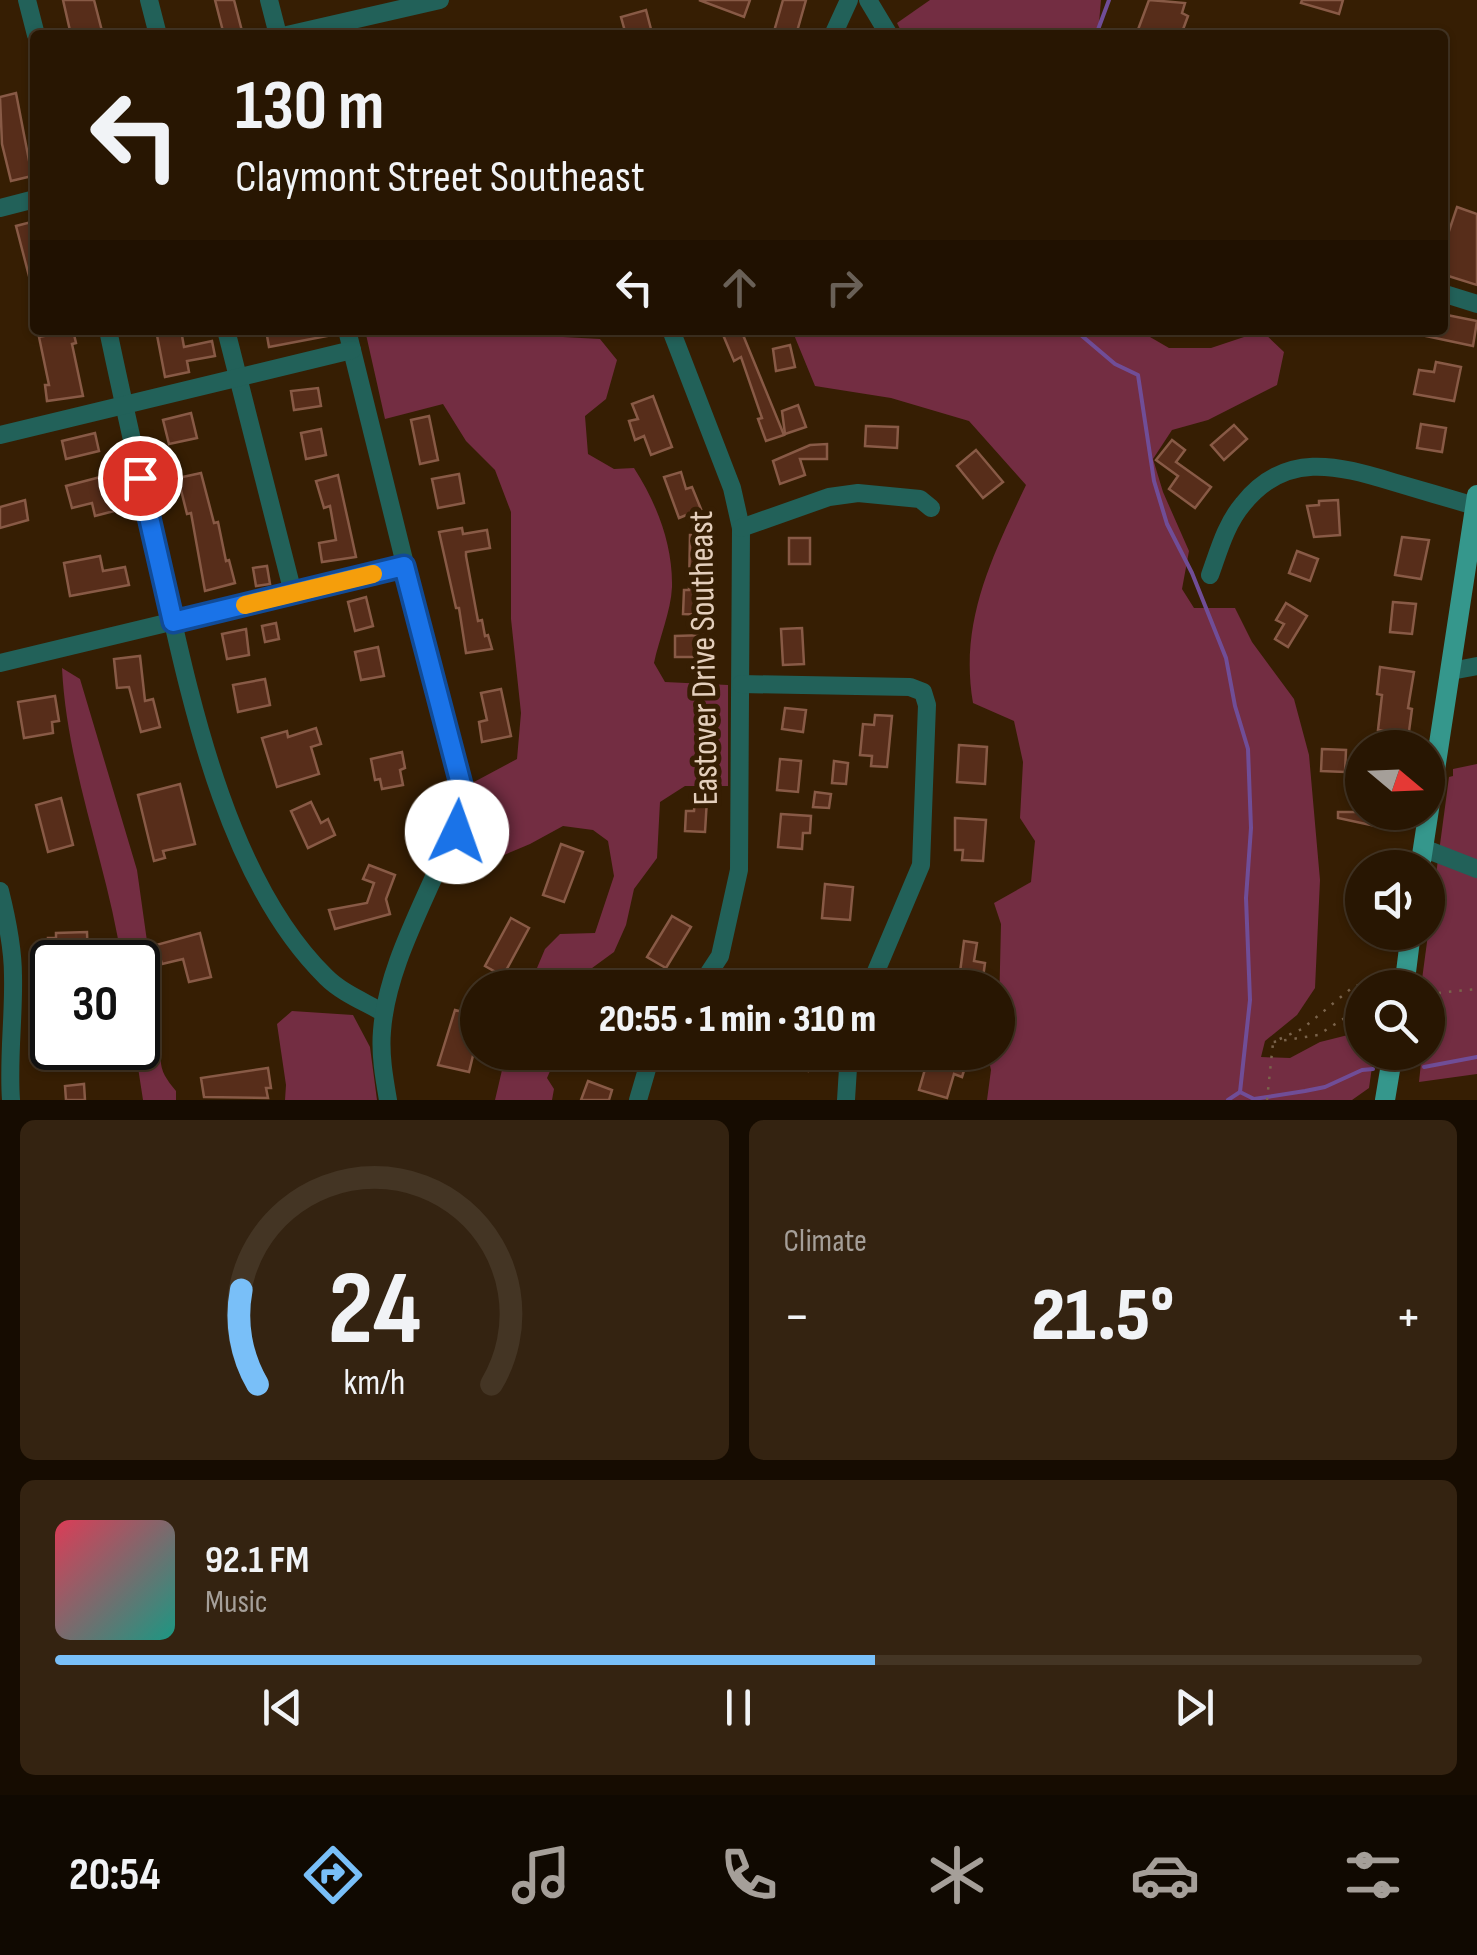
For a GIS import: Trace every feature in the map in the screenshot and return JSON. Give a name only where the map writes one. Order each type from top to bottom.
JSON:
[{"type":"main road","points":[[1423,850],[1476,500]]},
{"type":"main road","points":[[1385,1100],[1390,1070]]},
{"type":"street","points":[[27,0],[35,30]]},
{"type":"street","points":[[149,0],[157,30]]},
{"type":"street","points":[[269,0],[277,30]]},
{"type":"street","points":[[309,30],[440,0]]},
{"type":"street","points":[[835,30],[849,0]]},
{"type":"street","points":[[868,0],[886,30]]},
{"type":"street","points":[[0,208],[30,200]]},
{"type":"street","points":[[1448,296],[1477,304]]},
{"type":"street","points":[[109,335],[173,622],[224,804],[270,900],[294,938],[326,977],[384,1013]]},
{"type":"street","points":[[227,335],[293,593]]},
{"type":"street","points":[[348,335],[462,798],[457,832],[393,977],[384,1013],[381,1034],[388,1100]]},
{"type":"street","name":"Eastover Drive Southeast","points":[[673,335],[732,488],[740,528],[739,870],[720,956],[711,970]]},
{"type":"street","points":[[0,435],[352,350]]},
{"type":"street","points":[[1210,574],[1243,503],[1258,488],[1295,468],[1349,468],[1476,500]]},
{"type":"street","points":[[740,528],[830,497],[858,492],[920,498],[931,508]]},
{"type":"street","points":[[0,663],[404,566]]},
{"type":"street","points":[[1451,671],[1477,666]]},
{"type":"street","points":[[740,684],[910,687],[922,692],[927,704],[921,865],[877,970]]},
{"type":"street","points":[[1445,863],[1477,869]]},
{"type":"street","points":[[0,891],[14,976],[8,1056],[11,1100]]},
{"type":"street","points":[[638,1100],[647,1070]]},
{"type":"street","points":[[846,1100],[848,1070]]},
{"type":"path","points":[[1445,992],[1477,989]]},
{"type":"path","points":[[1273,1042],[1302,1029],[1345,993]]},
{"type":"path","points":[[1273,1042],[1318,1035],[1345,1017]]},
{"type":"path","points":[[1267,1100],[1273,1042]]},
{"type":"shaded area","points":[[930,0],[1101,0],[1098,30],[900,30],[897,23]]},
{"type":"shaded area","points":[[366,335],[600,339],[617,360],[606,399],[585,416],[588,454],[614,469],[634,468],[656,509],[670,555],[671,596],[654,663],[665,682],[728,685],[728,786],[685,786],[660,802],[657,858],[634,889],[626,925],[614,952],[589,970],[536,970],[545,949],[560,934],[595,933],[614,876],[608,841],[593,830],[563,826],[466,871],[466,854],[479,816],[474,782],[517,759],[521,713],[511,619],[511,512],[495,470],[466,441],[443,404],[385,419]]},
{"type":"shaded area","points":[[794,335],[1147,335],[1169,348],[1211,348],[1250,335],[1266,335],[1284,352],[1277,385],[1208,420],[1172,430],[1153,459],[1189,551],[1182,589],[1194,608],[1235,608],[1252,642],[1294,699],[1309,755],[1320,880],[1315,988],[1297,1015],[1265,1041],[1261,1057],[1290,1058],[1320,1042],[1345,1036],[1345,1070],[1372,1070],[1369,1088],[1352,1100],[987,1100],[991,1070],[1015,1070],[1015,970],[1000,970],[1001,924],[994,903],[1031,882],[1035,841],[1020,818],[1023,762],[1014,721],[973,703],[971,645],[991,564],[1026,485],[969,421],[891,398],[815,386]]},
{"type":"shaded area","points":[[62,668],[80,679],[137,870],[147,940],[118,940],[65,706]]},
{"type":"shaded area","points":[[1477,764],[1477,1074],[1419,1082],[1420,1070],[1445,1070],[1445,970],[1423,970],[1426,950],[1445,950],[1445,850],[1439,850],[1453,769]]},
{"type":"shaded area","points":[[292,1011],[353,1015],[370,1047],[377,1100],[285,1100],[277,1024]]},
{"type":"shaded area","points":[[160,1034],[162,1066],[176,1091],[176,1100],[143,1100],[138,1070],[160,1070]]},
{"type":"shaded area","points":[[502,1070],[551,1070],[547,1078],[554,1089],[552,1100],[495,1100]]},
{"type":"building","points":[[63,0],[94,0],[102,30],[70,30]]},
{"type":"building","points":[[215,0],[234,0],[242,30],[223,30]]},
{"type":"building","points":[[699,0],[750,0],[744,17]]},
{"type":"building","points":[[783,0],[806,0],[797,30],[774,30]]},
{"type":"building","points":[[1149,0],[1185,3],[1182,13],[1188,16],[1183,30],[1138,30]]},
{"type":"building","points":[[1343,0],[1339,14],[1301,3]]},
{"type":"building","points":[[646,10],[651,30],[625,30],[621,17]]},
{"type":"building","points":[[16,93],[30,176],[11,181],[2,144],[0,97]]},
{"type":"building","points":[[1457,207],[1477,214],[1477,285],[1448,276],[1448,234]]},
{"type":"building","points":[[30,222],[30,276],[29,276],[16,226]]},
{"type":"building","points":[[1448,315],[1477,321],[1473,346],[1421,335],[1448,335]]},
{"type":"building","points":[[74,335],[76,343],[72,344],[83,396],[47,401],[45,385],[49,385],[39,337]]},
{"type":"building","points":[[157,335],[182,335],[184,347],[212,341],[215,356],[187,361],[189,372],[165,377]]},
{"type":"building","points":[[267,335],[327,335],[327,336],[269,347]]},
{"type":"building","points":[[723,335],[743,335],[784,435],[766,441],[741,357],[734,361]]},
{"type":"building","points":[[790,345],[795,367],[776,371],[773,349]]},
{"type":"building","points":[[1436,362],[1461,367],[1454,401],[1414,394],[1419,370],[1434,372]]},
{"type":"building","points":[[318,388],[321,406],[294,410],[291,391]]},
{"type":"building","points":[[653,396],[672,447],[651,455],[644,436],[635,440],[629,421],[638,419],[632,404]]},
{"type":"building","points":[[798,405],[806,427],[785,434],[782,411]]},
{"type":"building","points":[[191,413],[197,438],[169,444],[163,420]]},
{"type":"building","points":[[429,416],[438,460],[420,464],[411,420]]},
{"type":"building","points":[[1421,424],[1446,428],[1442,452],[1417,448]]},
{"type":"building","points":[[1234,425],[1247,439],[1224,460],[1211,445]]},
{"type":"building","points":[[866,426],[898,427],[897,448],[865,446]]},
{"type":"building","points":[[321,429],[326,455],[306,459],[301,433]]},
{"type":"building","points":[[95,433],[99,451],[66,459],[62,441]]},
{"type":"building","points":[[1172,440],[1185,450],[1176,462],[1211,487],[1195,508],[1169,489],[1178,476],[1156,460]]},
{"type":"building","points":[[827,444],[827,459],[800,459],[805,475],[780,484],[773,461],[810,445]]},
{"type":"building","points":[[976,450],[1003,482],[983,498],[957,466]]},
{"type":"building","points":[[681,472],[686,489],[692,487],[701,509],[679,518],[664,477]]},
{"type":"building","points":[[201,473],[235,583],[205,591],[191,513],[187,514],[178,478]]},
{"type":"building","points":[[459,474],[464,503],[438,508],[432,479]]},
{"type":"building","points":[[338,475],[356,557],[322,562],[319,543],[336,540],[330,506],[324,508],[316,481]]},
{"type":"building","points":[[104,476],[114,511],[95,516],[92,503],[72,508],[66,486]]},
{"type":"building","points":[[25,500],[28,520],[0,528],[0,507]]},
{"type":"building","points":[[1338,500],[1340,535],[1314,537],[1307,506]]},
{"type":"building","points":[[462,528],[463,534],[487,530],[490,548],[466,552],[466,556],[478,621],[482,620],[492,649],[466,653],[439,532]]},
{"type":"building","points":[[690,535],[712,535],[710,615],[683,614],[684,590],[689,590]]},
{"type":"building","points":[[1402,537],[1429,540],[1421,579],[1395,575]]},
{"type":"building","points":[[789,538],[810,538],[810,564],[789,564]]},
{"type":"building","points":[[1297,551],[1318,559],[1310,581],[1289,573]]},
{"type":"building","points":[[100,556],[103,571],[125,567],[129,585],[70,596],[64,563]]},
{"type":"building","points":[[267,566],[270,584],[256,586],[253,568]]},
{"type":"building","points":[[366,597],[373,626],[355,631],[348,602]]},
{"type":"building","points":[[1393,602],[1416,604],[1412,634],[1390,632]]},
{"type":"building","points":[[1286,603],[1307,616],[1288,647],[1275,639],[1284,624],[1276,620]]},
{"type":"building","points":[[276,623],[279,639],[265,642],[262,626]]},
{"type":"building","points":[[802,628],[804,664],[783,665],[781,629]]},
{"type":"building","points":[[246,629],[249,655],[227,659],[222,634]]},
{"type":"building","points":[[706,635],[706,657],[675,657],[675,636]]},
{"type":"building","points":[[378,647],[384,676],[361,680],[355,652]]},
{"type":"building","points":[[140,656],[145,701],[153,699],[160,727],[141,732],[129,687],[117,688],[114,659]]},
{"type":"building","points":[[1380,667],[1414,672],[1408,708],[1412,709],[1409,730],[1378,730],[1382,695],[1377,694]]},
{"type":"building","points":[[265,679],[270,705],[238,712],[233,685]]},
{"type":"building","points":[[501,689],[511,736],[482,742],[479,722],[487,720],[481,693]]},
{"type":"building","points":[[55,696],[59,721],[52,722],[53,733],[24,738],[18,702]]},
{"type":"building","points":[[785,708],[806,710],[803,732],[782,729]]},
{"type":"building","points":[[875,715],[892,716],[887,767],[871,766],[872,756],[860,755],[863,724],[874,725]]},
{"type":"building","points":[[316,728],[321,744],[311,747],[319,774],[277,787],[262,738],[287,731],[288,737]]},
{"type":"building","points":[[959,745],[987,747],[985,784],[957,782]]},
{"type":"building","points":[[1322,749],[1345,750],[1345,772],[1321,771]]},
{"type":"building","points":[[402,752],[403,785],[382,789],[380,779],[375,780],[371,759]]},
{"type":"building","points":[[780,759],[801,761],[798,792],[777,790]]},
{"type":"building","points":[[834,761],[848,763],[846,784],[832,783]]},
{"type":"building","points":[[180,784],[195,844],[163,851],[165,858],[154,861],[138,795]]},
{"type":"building","points":[[815,792],[831,794],[829,808],[813,807]]},
{"type":"building","points":[[61,798],[73,845],[48,852],[36,805]]},
{"type":"building","points":[[695,798],[707,799],[705,832],[685,831],[686,811],[694,811]]},
{"type":"building","points":[[311,802],[321,823],[328,819],[335,835],[308,848],[291,811]]},
{"type":"building","points":[[781,814],[811,816],[810,833],[803,833],[802,849],[778,847]]},
{"type":"building","points":[[955,818],[986,820],[983,861],[962,860],[963,850],[955,850]]},
{"type":"building","points":[[561,844],[583,852],[564,902],[543,895]]},
{"type":"building","points":[[369,865],[395,875],[386,899],[390,914],[335,929],[329,910],[367,903],[374,883],[363,879]]},
{"type":"building","points":[[825,884],[853,887],[850,920],[822,918]]},
{"type":"building","points":[[672,916],[691,927],[666,968],[647,957]]},
{"type":"building","points":[[511,918],[529,928],[506,970],[485,966]]},
{"type":"building","points":[[87,932],[87,940],[48,940],[56,938],[56,933]]},
{"type":"building","points":[[200,933],[211,977],[189,982],[183,959],[162,964],[160,944]]},
{"type":"building","points":[[964,941],[977,943],[974,961],[985,963],[984,970],[960,970]]},
{"type":"building","points":[[455,1010],[460,1011],[460,1070],[438,1065]]},
{"type":"building","points":[[268,1068],[268,1098],[204,1097],[201,1078]]},
{"type":"building","points":[[925,1070],[964,1070],[962,1077],[954,1074],[947,1098],[919,1090]]},
{"type":"building","points":[[588,1081],[612,1090],[609,1100],[581,1100]]},
{"type":"building","points":[[84,1084],[85,1100],[66,1100],[65,1086]]},
{"type":"waterway","points":[[1098,30],[1109,0]]},
{"type":"waterway","points":[[1081,335],[1115,364],[1138,375],[1154,481],[1167,524],[1192,573],[1226,658],[1248,749],[1251,828],[1246,898],[1250,1000],[1240,1092]]},
{"type":"waterway","points":[[1445,1063],[1477,1057]]},
{"type":"waterway","points":[[1240,1092],[1254,1099],[1305,1091],[1325,1087],[1362,1070]]},
{"type":"waterway","points":[[1228,1100],[1240,1092]]},
{"type":"slow traffic","points":[[245,605],[373,574]]},
{"type":"route","points":[[140,478],[173,622],[404,566],[462,788],[457,832]]}]
